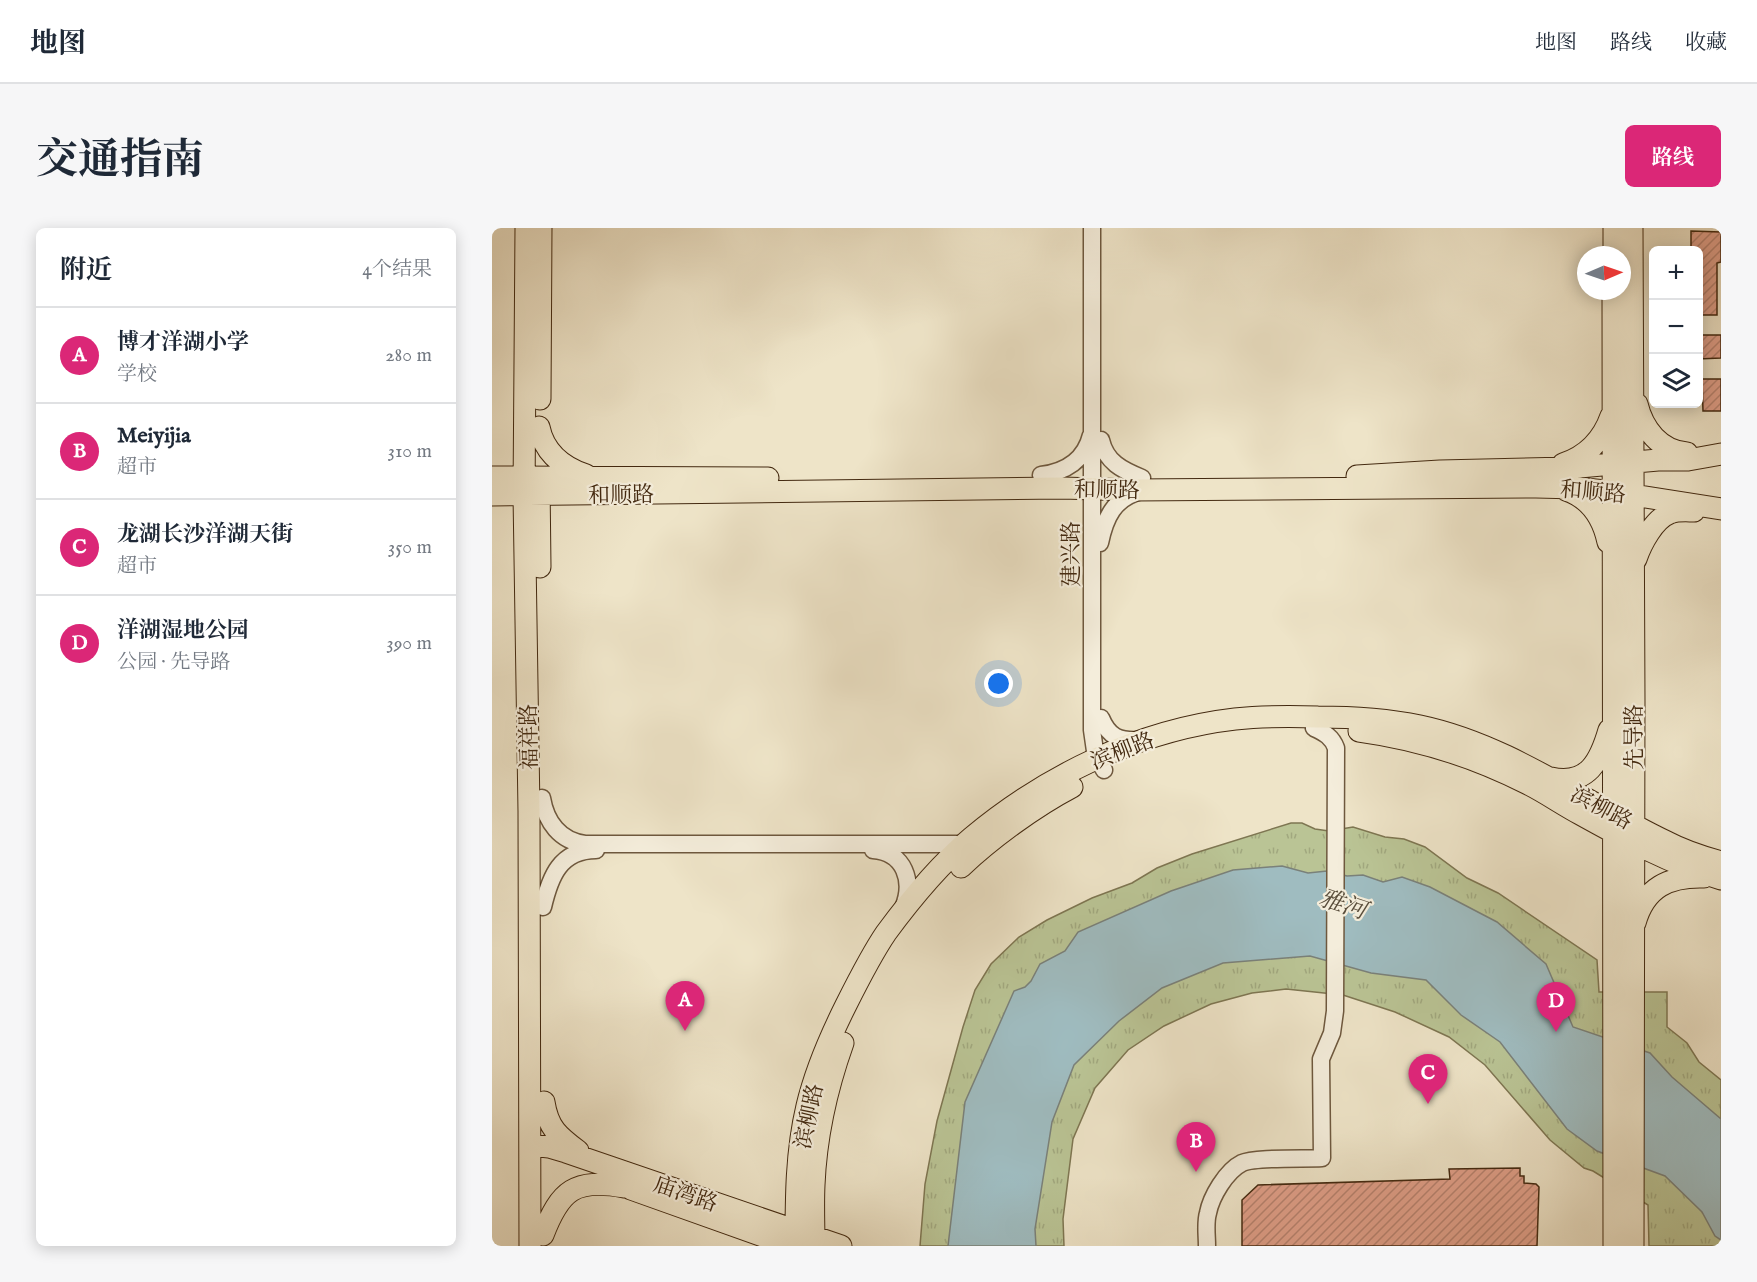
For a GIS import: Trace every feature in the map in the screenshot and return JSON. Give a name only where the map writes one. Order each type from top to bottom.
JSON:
[{"type":"main road","name":"福祥路","points":[[526,228],[532,426],[529,811],[539,1242]]},
{"type":"main road","name":"福祥路","points":[[532,426],[541,228]]},
{"type":"main road","points":[[1614,228],[1614,246]]},
{"type":"main road","name":"先导路","points":[[1614,1246],[1623,1206],[1624,993],[1614,886],[1633,779],[1623,571],[1623,463],[1632,384],[1632,228]]},
{"type":"main road","name":"先导路","points":[[1614,300],[1614,407],[1623,463]]},
{"type":"main road","points":[[1632,384],[1642,421],[1662,445],[1676,452],[1721,454]]},
{"type":"main road","points":[[1614,407],[1607,426],[1590,450],[1553,478],[1593,508],[1623,571]]},
{"type":"main road","points":[[492,476],[505,468],[519,453],[523,440],[532,426],[562,464],[583,475],[595,486],[554,514],[532,547],[516,514],[492,497]]},
{"type":"main road","name":"和顺路","points":[[492,476],[532,486],[1045,482],[1144,484],[1553,478],[1623,463],[1688,460],[1721,454]]},
{"type":"main road","name":"和顺路","points":[[1553,478],[1577,488],[1721,509]]},
{"type":"main road","name":"和顺路","points":[[492,497],[532,486]]},
{"type":"main road","points":[[1623,571],[1653,528],[1669,513],[1721,509]]},
{"type":"main road","name":"福祥路","points":[[532,547],[542,798],[543,907],[543,1102],[537,1152]]},
{"type":"main road","name":"先导路","points":[[1623,571],[1614,709],[1633,932],[1624,993]]},
{"type":"main road","points":[[1546,776],[1569,780],[1588,771],[1598,760],[1604,748],[1614,709]]},
{"type":"main road","name":"滨柳路","points":[[806,1178],[846,1032],[863,996],[900,934],[931,897],[980,850],[1053,797],[1108,761],[1149,739],[1193,726],[1234,719],[1279,716],[1367,718],[1422,727],[1449,734],[1520,762],[1546,776],[1665,859],[1720,873]]},
{"type":"main road","name":"滨柳路","points":[[802,1241],[806,1178],[801,1139],[807,1106],[820,1064],[858,980],[884,936],[942,866],[1001,815],[1028,796],[1075,769],[1208,736],[1264,728],[1314,728],[1344,742],[1409,740],[1454,752],[1494,768],[1579,814],[1669,843],[1720,873]]},
{"type":"main road","points":[[1633,779],[1643,819],[1650,830],[1669,843]]},
{"type":"main road","points":[[1579,814],[1598,830],[1605,840],[1614,886]]},
{"type":"main road","points":[[1633,932],[1637,916],[1645,902],[1654,890],[1665,882],[1682,877],[1720,873]]},
{"type":"main road","points":[[543,1102],[549,1125],[555,1132],[594,1161]]},
{"type":"main road","name":"庙湾路","points":[[537,1152],[594,1161],[802,1241],[841,1246]]},
{"type":"main road","name":"庙湾路","points":[[537,1152],[624,1187],[748,1222]]},
{"type":"main road","points":[[776,1246],[748,1222],[780,1206],[806,1178],[832,1229],[850,1246]]},
{"type":"main road","points":[[539,1242],[558,1202],[569,1191],[582,1185],[624,1187]]},
{"type":"main road","name":"先导路","points":[[1623,1206],[1633,1246]]},
{"type":"street","name":"建兴路","points":[[1092,228],[1093,423],[1097,483],[1096,724]]},
{"type":"street","points":[[1097,483],[1101,440],[1101,228]]},
{"type":"street","points":[[1093,423],[1088,446],[1077,460],[1045,482],[1078,500],[1089,514],[1096,538]]},
{"type":"street","points":[[1096,538],[1118,502],[1144,484],[1112,462],[1103,451],[1101,440]]},
{"type":"street","points":[[1096,724],[1122,740],[1149,739]]},
{"type":"street","points":[[1096,724],[1102,732],[1108,761]]},
{"type":"street","points":[[1075,769],[1087,755],[1096,724]]},
{"type":"street","points":[[1209,1246],[1207,1215],[1212,1199],[1221,1184],[1242,1163],[1322,1158],[1321,1065],[1323,1053],[1332,1040],[1335,1011],[1344,742]]},
{"type":"street","points":[[542,798],[544,811],[554,828],[573,842],[585,844],[965,844]]},
{"type":"street","points":[[543,907],[555,870],[571,856],[581,851],[876,850],[894,855],[905,872],[908,893],[902,912]]},
{"type":"green space","points":[[1291,823],[1302,823],[1315,829],[1329,831],[1353,827],[1385,837],[1404,839],[1425,847],[1467,878],[1498,893],[1597,960],[1599,992],[1667,992],[1667,1027],[1687,1043],[1699,1062],[1721,1080],[1721,1246],[1649,1246],[1648,1205],[1593,1171],[1584,1168],[1550,1140],[1485,1065],[1449,1037],[1395,1012],[1343,995],[1286,989],[1252,993],[1211,1004],[1164,1026],[1128,1050],[1095,1088],[1073,1139],[1063,1219],[1064,1246],[920,1246],[925,1184],[937,1121],[975,990],[991,964],[1019,937],[1047,920],[1092,898],[1132,883],[1157,868],[1192,854]]},
{"type":"water","name":"雅河","points":[[1282,866],[1308,873],[1327,871],[1347,876],[1363,875],[1383,882],[1402,877],[1430,887],[1497,922],[1546,964],[1573,1027],[1650,1053],[1672,1077],[1721,1119],[1721,1240],[1715,1236],[1702,1212],[1665,1176],[1597,1151],[1567,1129],[1500,1042],[1461,1015],[1426,980],[1371,973],[1310,956],[1223,963],[1162,988],[1119,1021],[1074,1065],[1052,1122],[1035,1229],[1036,1246],[948,1246],[965,1102],[1014,991],[1025,987],[1031,981],[1040,964],[1065,951],[1078,932],[1171,891],[1233,870]]},
{"type":"building","points":[[1691,231],[1721,232],[1721,262],[1717,263],[1717,315],[1703,315],[1703,246],[1691,246]]},
{"type":"building","points":[[1703,335],[1721,335],[1721,358],[1703,359]]},
{"type":"building","points":[[1703,379],[1721,379],[1721,411],[1703,411]]},
{"type":"building","points":[[1520,1168],[1520,1176],[1524,1176],[1524,1183],[1536,1184],[1539,1187],[1537,1246],[1242,1246],[1242,1200],[1258,1185],[1450,1179],[1449,1169]]},
{"type":"place","name":"博才洋湖小学","points":[[685,1031]]},
{"type":"place","name":"洋湖湿地公园","points":[[1556,1032]]},
{"type":"place","name":"龙湖长沙洋湖天街","points":[[1428,1104]]},
{"type":"place","name":"Meiyijia","points":[[1196,1172]]}]
